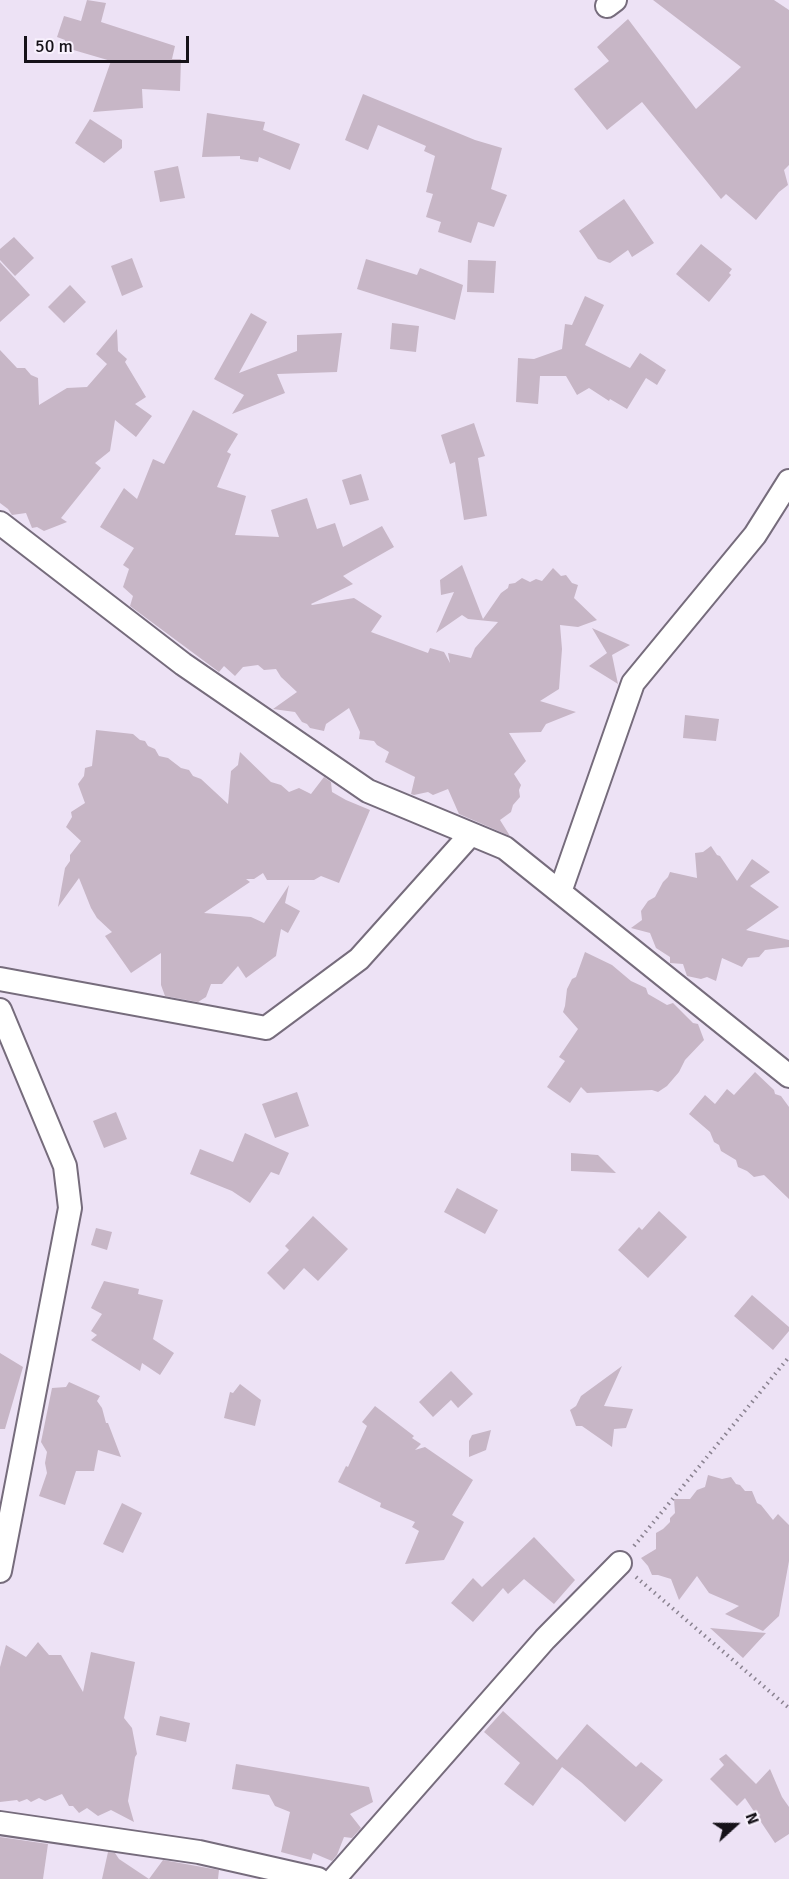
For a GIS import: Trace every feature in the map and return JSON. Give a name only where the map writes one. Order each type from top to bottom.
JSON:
[{"type":"street","points":[[560,892],[633,683],[754,535],[789,481]]},
{"type":"street","points":[[0,523],[183,664],[368,791],[505,848],[789,1076]]},
{"type":"street","points":[[0,979],[266,1029],[359,959],[471,834]]},
{"type":"street","points":[[0,1010],[65,1166],[70,1208],[0,1571]]},
{"type":"street","points":[[334,1879],[545,1639],[620,1563]]},
{"type":"street","points":[[0,1823],[199,1852],[318,1879]]},
{"type":"path","points":[[789,1357],[620,1563],[789,1708]]},
{"type":"building","points":[[87,0],[106,3],[101,22],[175,46],[172,59],[181,59],[180,91],[142,89],[143,108],[93,112],[111,61],[70,49],[71,47],[64,45],[65,40],[57,37],[64,16],[81,21]]},
{"type":"building","points":[[653,0],[774,0],[789,10],[789,165],[784,170],[788,185],[779,192],[756,220],[726,194],[721,199],[642,102],[607,130],[574,89],[609,61],[597,47],[628,19],[696,109],[741,67]]},
{"type":"building","points":[[363,94],[475,140],[502,148],[491,189],[507,195],[494,227],[478,222],[471,243],[438,232],[441,222],[426,217],[433,194],[426,192],[435,156],[424,151],[426,146],[378,125],[368,150],[345,140]]},
{"type":"building","points":[[207,113],[265,122],[263,130],[300,144],[290,170],[259,157],[258,162],[240,159],[240,156],[202,157]]},
{"type":"building","points":[[90,119],[122,140],[122,148],[104,163],[75,143]]},
{"type":"building","points":[[178,166],[185,198],[160,202],[154,171]]},
{"type":"building","points":[[624,199],[654,243],[632,257],[628,250],[610,263],[598,259],[579,231]]},
{"type":"building","points":[[14,237],[34,258],[15,276],[0,260],[0,249]]},
{"type":"building","points":[[701,244],[732,269],[729,273],[731,275],[709,302],[676,274]]},
{"type":"building","points":[[132,258],[143,287],[122,296],[111,266]]},
{"type":"building","points":[[366,259],[417,275],[420,268],[463,285],[455,320],[357,289]]},
{"type":"building","points":[[468,260],[496,261],[494,293],[467,292]]},
{"type":"building","points":[[0,262],[30,295],[0,322]]},
{"type":"building","points":[[70,285],[86,302],[64,323],[48,307]]},
{"type":"building","points":[[585,296],[604,305],[585,345],[630,368],[640,353],[666,370],[657,385],[646,378],[627,409],[589,388],[577,395],[566,376],[540,376],[538,404],[516,402],[518,358],[534,359],[562,349],[565,324],[572,325]]},
{"type":"building","points":[[251,313],[267,322],[239,373],[297,351],[297,335],[342,333],[337,372],[277,374],[285,393],[232,414],[244,395],[214,379]]},
{"type":"building","points":[[392,323],[419,326],[416,352],[390,349]]},
{"type":"building","points":[[117,329],[118,351],[127,359],[125,362],[146,397],[135,404],[152,416],[136,437],[115,420],[110,451],[95,463],[101,468],[61,518],[67,522],[44,531],[37,527],[32,528],[26,513],[12,515],[0,503],[0,350],[17,368],[25,368],[31,375],[38,378],[39,405],[67,388],[87,387],[107,364],[96,354]]},
{"type":"building","points":[[193,410],[238,434],[227,452],[231,454],[217,487],[246,496],[235,535],[279,537],[271,510],[307,498],[317,529],[335,523],[343,547],[382,526],[394,547],[343,576],[353,584],[311,604],[354,598],[382,616],[371,632],[428,653],[430,648],[444,652],[450,663],[448,653],[471,658],[475,648],[498,622],[468,619],[462,615],[436,633],[454,592],[441,595],[440,580],[462,565],[483,619],[509,584],[522,578],[530,582],[536,579],[542,581],[553,568],[561,576],[566,575],[572,583],[578,585],[574,598],[597,620],[578,627],[560,625],[562,649],[559,689],[540,701],[576,712],[546,724],[541,732],[509,733],[526,761],[514,774],[521,785],[520,797],[513,805],[511,812],[500,820],[510,836],[459,814],[448,789],[433,795],[428,792],[411,794],[415,777],[385,762],[389,752],[374,741],[359,739],[360,732],[349,708],[326,724],[324,731],[310,728],[295,712],[273,709],[297,692],[276,669],[264,670],[258,665],[243,667],[235,676],[224,666],[219,672],[130,606],[133,596],[123,587],[129,569],[123,565],[134,548],[100,527],[124,488],[137,499],[153,459],[164,464]]},
{"type":"building","points":[[474,423],[485,456],[478,458],[487,516],[464,520],[455,462],[450,464],[441,435]]},
{"type":"building","points":[[361,474],[369,500],[350,505],[342,480]]},
{"type":"building","points":[[592,628],[630,645],[612,655],[618,684],[589,666],[607,653]]},
{"type":"building","points":[[685,715],[719,719],[716,741],[683,738]]},
{"type":"building","points":[[96,730],[133,734],[155,749],[159,756],[168,758],[181,768],[189,770],[193,776],[201,779],[228,804],[231,771],[238,765],[240,752],[271,782],[281,785],[289,792],[299,788],[311,794],[324,777],[331,782],[332,792],[370,810],[339,883],[321,876],[314,880],[267,880],[263,873],[254,879],[246,879],[250,882],[204,913],[251,917],[264,923],[289,885],[285,903],[300,911],[288,933],[281,929],[276,956],[246,978],[238,966],[222,984],[211,984],[206,997],[198,1002],[165,996],[161,985],[161,953],[131,973],[105,936],[112,932],[97,918],[79,878],[58,907],[65,868],[70,861],[70,855],[81,841],[66,827],[72,817],[71,812],[85,803],[78,784],[84,776],[85,768],[92,766]]},
{"type":"building","points":[[711,846],[737,881],[752,859],[770,872],[750,886],[779,907],[746,930],[789,940],[789,947],[765,950],[759,957],[748,958],[742,967],[722,958],[716,981],[707,977],[701,979],[687,976],[683,964],[670,963],[670,957],[656,948],[650,933],[631,928],[642,920],[641,911],[648,901],[655,897],[670,872],[697,878],[695,853],[703,852]]},
{"type":"building","points":[[585,952],[612,965],[631,981],[646,988],[648,994],[667,1005],[673,1003],[693,1023],[698,1024],[704,1040],[685,1060],[679,1072],[667,1086],[658,1092],[652,1090],[587,1093],[581,1087],[570,1103],[547,1087],[565,1061],[559,1057],[578,1029],[563,1012],[567,989],[572,979],[576,977]]},
{"type":"building","points":[[755,1072],[774,1090],[775,1094],[781,1096],[789,1107],[789,1199],[764,1175],[754,1177],[738,1167],[736,1160],[721,1151],[710,1132],[689,1114],[705,1095],[715,1104],[727,1089],[734,1095]]},
{"type":"building","points":[[297,1092],[309,1126],[275,1138],[262,1104]]},
{"type":"building","points":[[116,1112],[127,1139],[104,1148],[93,1121]]},
{"type":"building","points":[[245,1133],[289,1153],[279,1175],[271,1172],[250,1203],[232,1191],[190,1174],[200,1149],[233,1162]]},
{"type":"building","points":[[571,1153],[598,1155],[616,1173],[571,1171]]},
{"type":"building","points":[[457,1188],[498,1210],[485,1234],[444,1212]]},
{"type":"building","points":[[659,1211],[687,1237],[648,1278],[618,1250],[639,1227],[642,1230]]},
{"type":"building","points":[[313,1216],[348,1249],[318,1281],[304,1268],[284,1290],[267,1273],[289,1250],[285,1246]]},
{"type":"building","points":[[96,1228],[112,1232],[107,1250],[91,1245]]},
{"type":"building","points":[[104,1281],[139,1289],[138,1294],[163,1300],[153,1339],[174,1353],[160,1375],[142,1363],[140,1371],[91,1340],[97,1335],[91,1331],[102,1314],[91,1308]]},
{"type":"building","points":[[752,1295],[789,1327],[789,1331],[773,1350],[734,1316]]},
{"type":"building","points":[[0,1353],[23,1367],[5,1429],[0,1429]]},
{"type":"building","points":[[622,1366],[604,1406],[633,1409],[626,1428],[614,1429],[612,1447],[582,1426],[576,1426],[570,1410],[576,1406],[581,1396]]},
{"type":"building","points":[[451,1371],[473,1394],[458,1408],[451,1400],[433,1417],[419,1402]]},
{"type":"building","points":[[69,1382],[100,1396],[97,1401],[102,1408],[121,1457],[98,1450],[94,1471],[76,1471],[65,1505],[39,1496],[47,1473],[45,1463],[47,1452],[41,1442],[52,1388],[66,1387]]},
{"type":"building","points":[[240,1384],[261,1400],[255,1426],[224,1418],[230,1392],[233,1393]]},
{"type":"building","points":[[375,1406],[414,1436],[412,1438],[421,1444],[415,1450],[425,1447],[473,1480],[452,1515],[464,1522],[444,1560],[405,1564],[419,1531],[412,1527],[415,1522],[380,1507],[381,1503],[338,1482],[346,1466],[348,1467],[367,1426],[362,1422]]},
{"type":"building","points":[[491,1430],[486,1450],[469,1457],[469,1441],[472,1435]]},
{"type":"building","points":[[708,1475],[722,1479],[731,1477],[745,1491],[752,1491],[757,1503],[773,1520],[778,1514],[789,1525],[789,1561],[779,1616],[763,1631],[725,1614],[739,1606],[709,1593],[697,1576],[679,1600],[671,1579],[652,1575],[641,1558],[656,1549],[656,1533],[670,1522],[670,1518],[675,1513],[674,1499],[690,1499],[697,1490],[705,1487]]},
{"type":"building","points":[[122,1503],[142,1513],[123,1553],[103,1544]]},
{"type":"building","points":[[534,1537],[575,1580],[554,1604],[524,1579],[508,1594],[503,1588],[473,1622],[451,1603],[473,1578],[482,1587]]},
{"type":"building","points":[[710,1628],[766,1633],[743,1658]]},
{"type":"building","points":[[38,1642],[49,1655],[61,1655],[83,1692],[91,1652],[135,1662],[124,1718],[132,1728],[137,1754],[128,1801],[134,1822],[111,1810],[98,1816],[87,1808],[79,1813],[73,1806],[69,1806],[62,1794],[45,1801],[39,1798],[31,1802],[27,1799],[19,1802],[17,1800],[0,1802],[0,1667],[6,1645],[26,1657]]},
{"type":"building","points":[[503,1711],[557,1760],[587,1724],[636,1767],[641,1762],[663,1780],[625,1822],[562,1767],[533,1806],[504,1784],[520,1763],[484,1732]]},
{"type":"building","points":[[160,1716],[190,1723],[186,1742],[156,1735]]},
{"type":"building","points":[[726,1754],[756,1784],[770,1769],[789,1807],[789,1834],[775,1843],[745,1798],[737,1806],[710,1779],[724,1765],[719,1759]]},
{"type":"building","points":[[236,1764],[369,1787],[373,1802],[350,1814],[361,1828],[352,1838],[344,1837],[332,1861],[313,1853],[311,1860],[281,1852],[290,1812],[275,1806],[269,1795],[232,1789]]},
{"type":"building","points":[[0,1837],[48,1844],[43,1879],[0,1879]]},
{"type":"building","points":[[108,1852],[115,1853],[119,1859],[149,1879],[102,1879]]},
{"type":"building","points":[[163,1860],[219,1870],[218,1879],[149,1879]]}]
